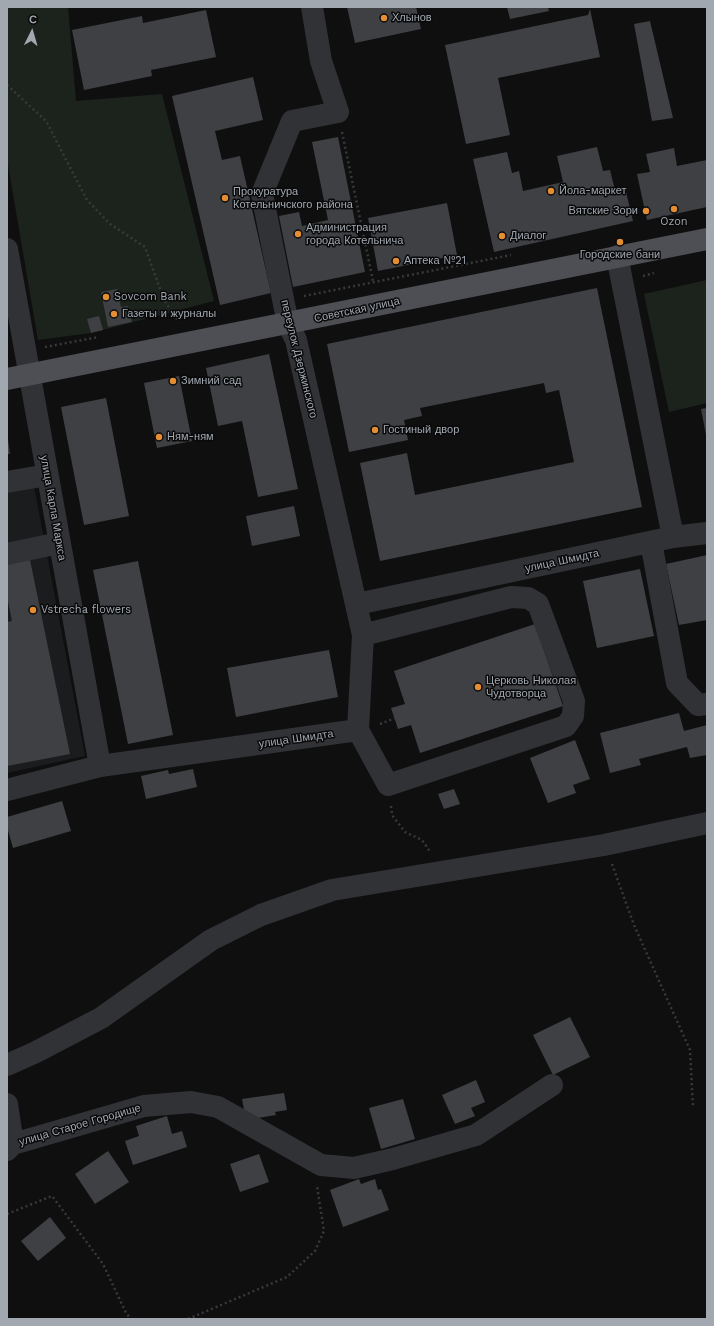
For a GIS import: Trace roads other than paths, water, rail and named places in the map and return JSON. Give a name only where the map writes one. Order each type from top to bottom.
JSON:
[{"type":"main road","name":"Советская улица","points":[[7,379],[707,239]]},
{"type":"street","name":"переулок Дзержинского","points":[[312,7],[321,61],[338,112],[292,121],[262,194],[288,324],[296,340],[363,635],[358,730]]},
{"type":"street","name":"улица Карла Маркса","points":[[7,249],[100,766]]},
{"type":"street","points":[[617,256],[673,537]]},
{"type":"street","points":[[7,482],[47,475]]},
{"type":"street","name":"улица Шмидта","points":[[357,604],[673,537],[707,533]]},
{"type":"street","points":[[651,542],[677,683],[698,705],[707,704]]},
{"type":"street","points":[[7,554],[59,543]]},
{"type":"street","points":[[358,730],[388,785],[566,726],[573,716],[574,700],[538,604],[528,598],[511,597],[363,635]]},
{"type":"street","name":"улица Шмидта","points":[[7,790],[100,766],[358,730]]},
{"type":"street","points":[[7,1065],[36,1052],[101,1018],[211,940],[261,915],[332,890],[604,845],[707,823]]},
{"type":"street","name":"улица Старое Городище","points":[[10,1147],[144,1106],[191,1102],[218,1107],[321,1165],[354,1168],[393,1159],[476,1135],[552,1085]]},
{"type":"street","points":[[7,1104],[10,1147]]},
{"type":"place","name":"Хлынов","points":[[384,18]]},
{"type":"place","name":"Йола-маркет","points":[[551,191]]},
{"type":"place","name":"Прокуратура Котельничского района","points":[[225,198]]},
{"type":"place","name":"Ozon","points":[[674,209]]},
{"type":"place","name":"Вятские Зори","points":[[646,211]]},
{"type":"place","name":"Администрация города Котельнича","points":[[298,234]]},
{"type":"place","name":"Диалог","points":[[502,236]]},
{"type":"place","name":"Городские бани","points":[[620,242]]},
{"type":"place","name":"Аптека №21","points":[[396,261]]},
{"type":"place","name":"Sovcom Bank","points":[[106,297]]},
{"type":"place","name":"Газеты и журналы","points":[[114,314]]},
{"type":"place","name":"Зимний сад","points":[[173,381]]},
{"type":"place","name":"Гостиный двор","points":[[375,430]]},
{"type":"place","name":"Ням-ням","points":[[159,437]]},
{"type":"place","name":"Vstrecha flowers","points":[[33,610]]},
{"type":"place","name":"Церковь Николая Чудотворца","points":[[478,687]]}]
